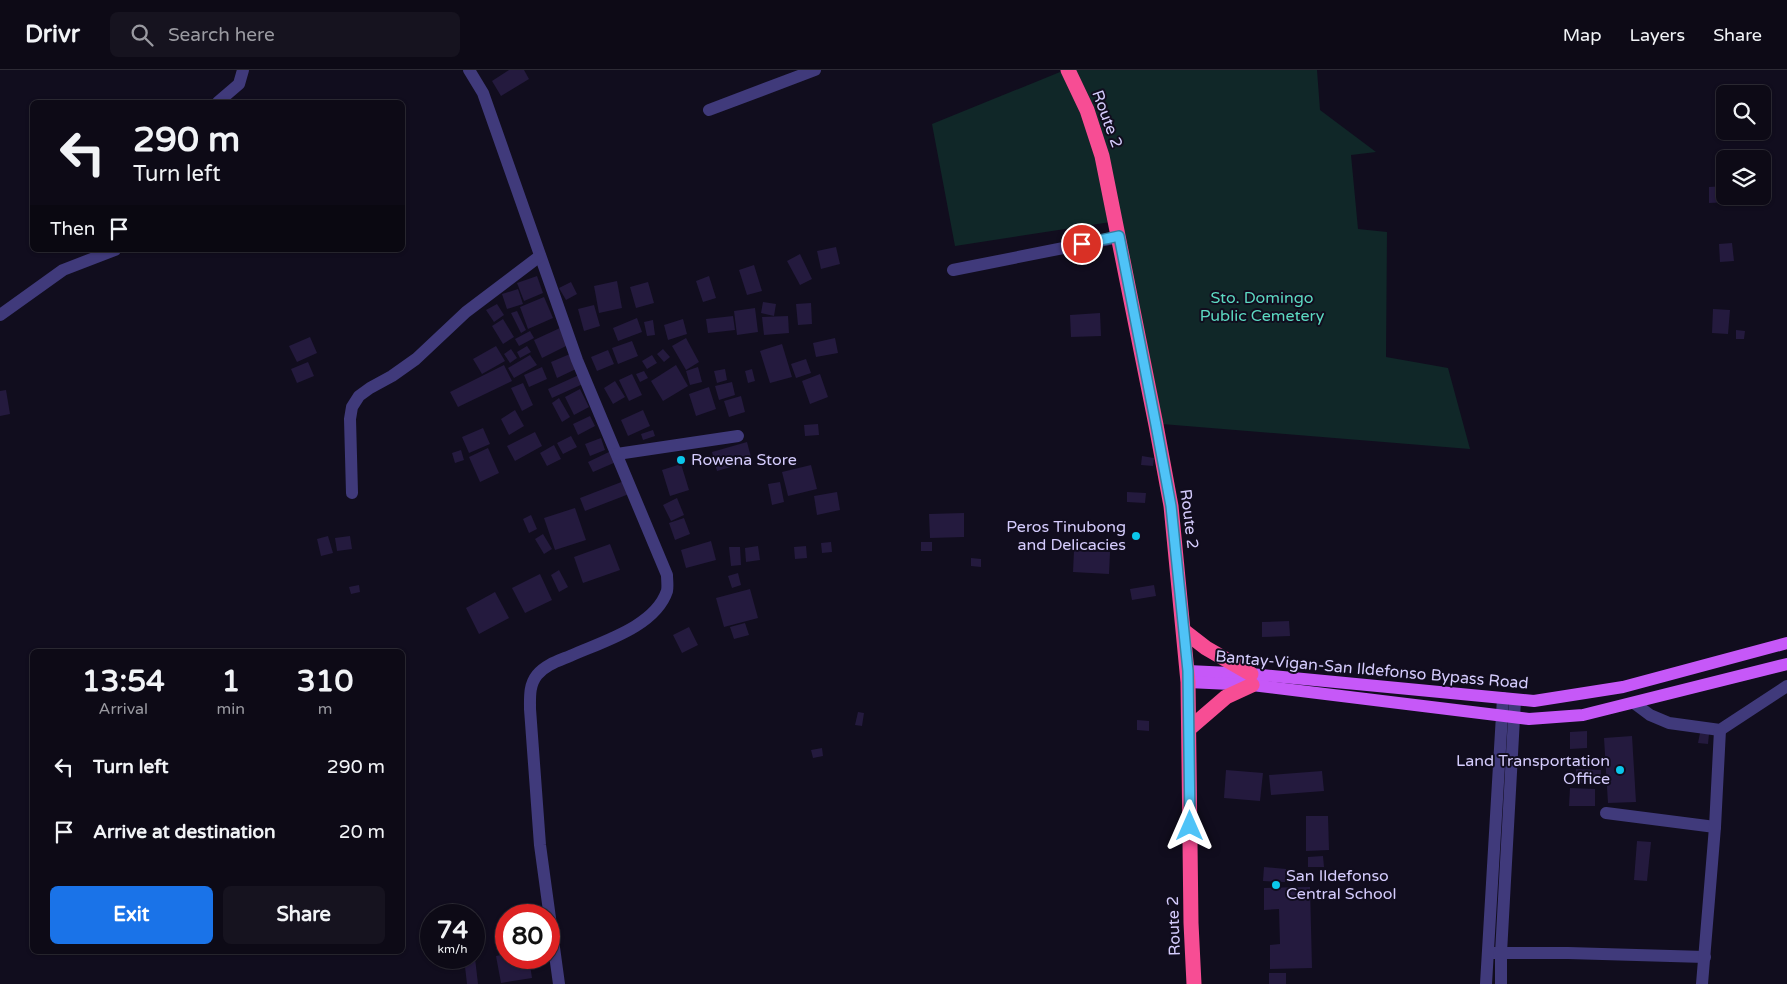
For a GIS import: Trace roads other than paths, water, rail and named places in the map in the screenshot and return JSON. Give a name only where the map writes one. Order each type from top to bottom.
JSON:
[{"type":"highway","name":"Route 2","points":[[1068,70],[1087,110],[1102,156],[1171,506],[1188,676],[1191,924],[1194,984]]},
{"type":"highway","points":[[1184,631],[1251,679],[1226,697],[1190,728]]},
{"type":"main road","name":"Bantay-Vigan-San Ildefonso Bypass Road","points":[[1188,676],[1251,679],[1534,701],[1623,687],[1787,643]]},
{"type":"main road","name":"Bantay-Vigan-San Ildefonso Bypass Road","points":[[1251,679],[1529,719],[1583,715],[1787,664]]},
{"type":"street","points":[[220,100],[239,84],[244,70]]},
{"type":"street","points":[[468,70],[483,93],[577,360],[667,575],[667,590],[658,605],[646,619],[629,629],[549,664],[537,676],[530,689],[540,845],[560,984]]},
{"type":"street","points":[[709,110],[815,70]]},
{"type":"street","points":[[953,270],[1119,236]]},
{"type":"street","points":[[0,315],[63,270],[110,252]]},
{"type":"street","points":[[352,494],[350,419],[352,408],[359,396],[416,359],[466,312],[540,256]]},
{"type":"street","points":[[617,454],[738,436]]},
{"type":"street","points":[[1634,703],[1650,715],[1669,723],[1720,730],[1787,686]]},
{"type":"street","points":[[1486,984],[1501,832],[1509,699]]},
{"type":"street","points":[[1702,984],[1715,827],[1720,730]]},
{"type":"street","points":[[1606,813],[1715,827]]},
{"type":"street","points":[[1500,984],[1501,832]]},
{"type":"street","points":[[1488,953],[1705,957]]},
{"type":"place","name":"Rowena Store","points":[[681,460]]},
{"type":"place","name":"Peros Tinubong and Delicacies","points":[[1136,536]]},
{"type":"place","name":"Land Transportation Office","points":[[1620,770]]},
{"type":"place","name":"San Ildefonso Central School","points":[[1276,885]]},
{"type":"park label","name":"Sto. Domingo Public Cemetery","points":[[1262,307]]}]
